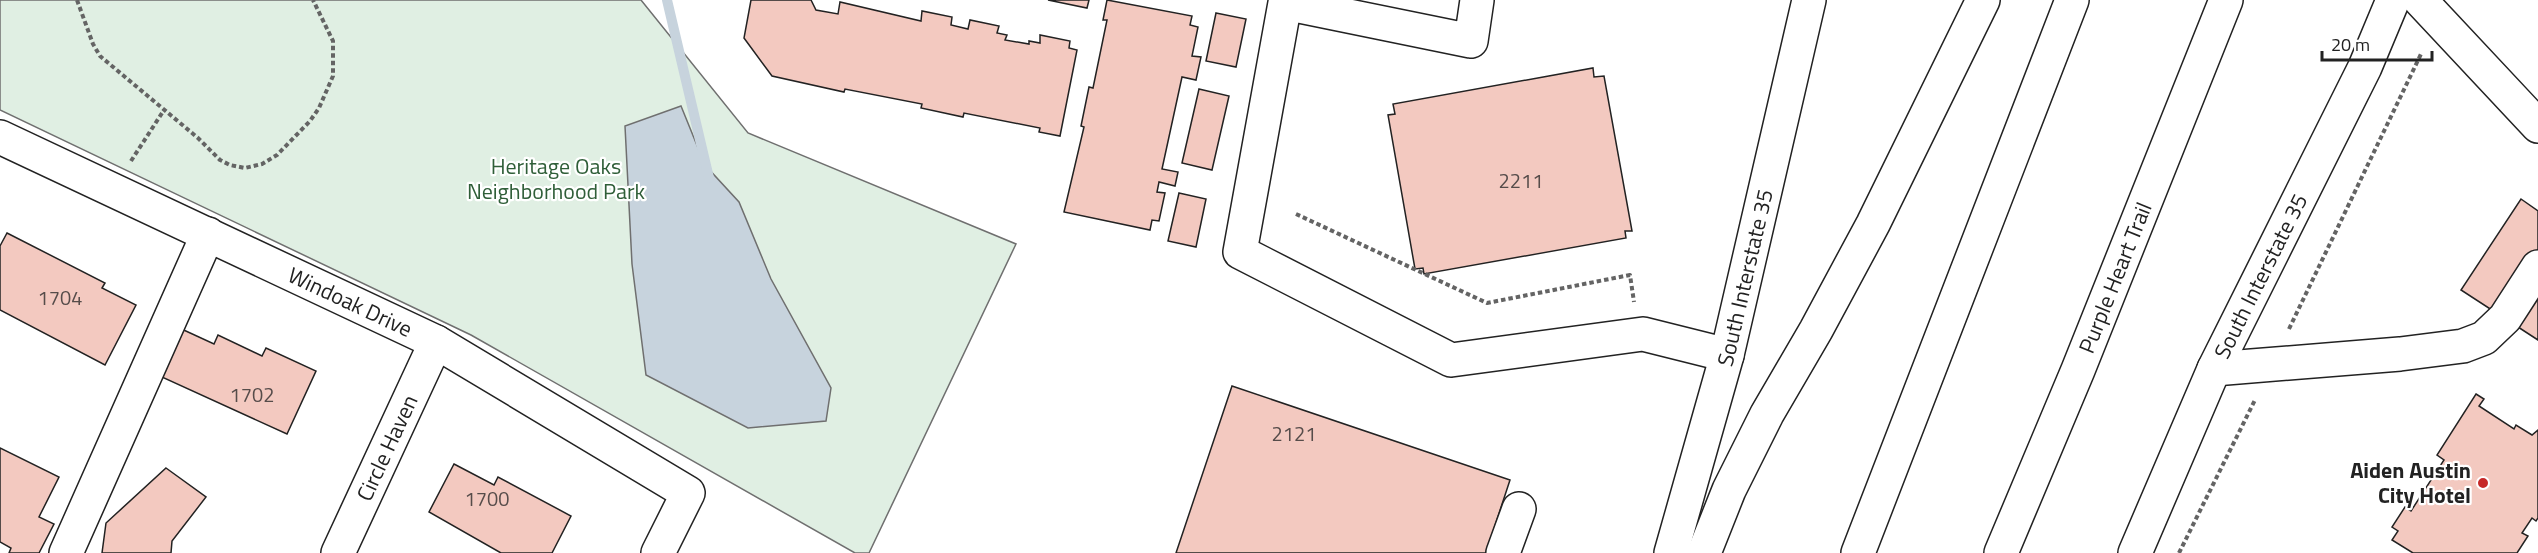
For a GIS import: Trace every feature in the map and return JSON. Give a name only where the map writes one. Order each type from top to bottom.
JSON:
[{"type":"main road","points":[[1478,0],[1471,41],[1279,2],[1240,252],[1451,360],[1643,334],[1727,355]]},
{"type":"main road","name":"South Interstate 35","points":[[1671,553],[1727,355],[1809,0]]},
{"type":"main road","points":[[1704,553],[1729,490],[1762,423],[1872,224],[1983,0]]},
{"type":"main road","points":[[1858,553],[2072,0]]},
{"type":"main road","name":"Purple Heart Trail","points":[[2001,553],[2078,370],[2226,0]]},
{"type":"main road","name":"South Interstate 35","points":[[2135,553],[2214,369],[2365,67],[2393,0]]},
{"type":"main road","points":[[2420,0],[2538,126]]},
{"type":"main road","name":"Windoak Drive","points":[[1,141],[113,190],[436,342],[688,493],[658,553]]},
{"type":"main road","points":[[66,553],[208,234]]},
{"type":"main road","points":[[2214,369],[2463,346],[2484,339],[2505,318],[2538,267]]},
{"type":"main road","name":"Circle Haven","points":[[338,553],[436,342]]},
{"type":"main road","points":[[1503,553],[1519,509]]},
{"type":"path","points":[[77,0],[93,44],[100,56],[198,138],[208,150],[230,165],[245,168],[262,164],[277,155],[310,121],[319,108],[333,76],[333,41],[318,5],[313,0]]},
{"type":"path","points":[[2287,333],[2422,53]]},
{"type":"path","points":[[113,190],[164,110]]},
{"type":"path","points":[[1296,214],[1486,303],[1630,275],[1639,335]]},
{"type":"path","points":[[2179,553],[2256,398]]},
{"type":"green space","name":"Heritage Oaks Neighborhood Park","points":[[0,0],[641,0],[748,133],[1016,244],[869,553],[855,553],[471,335],[0,110]]},
{"type":"shaded area","points":[[681,106],[705,165],[739,202],[771,279],[831,388],[826,421],[748,428],[646,375],[632,264],[625,126]]},
{"type":"building","points":[[751,0],[811,0],[816,10],[838,14],[840,2],[921,21],[922,11],[952,17],[951,25],[968,29],[970,20],[999,26],[997,33],[1007,35],[1005,40],[1029,44],[1029,41],[1040,43],[1040,35],[1070,41],[1069,48],[1077,50],[1060,136],[1039,132],[1040,128],[964,113],[963,117],[921,108],[922,104],[845,89],[844,92],[772,76],[744,38]]},
{"type":"building","points":[[1048,0],[1089,0],[1087,8]]},
{"type":"building","points":[[1107,0],[1192,16],[1190,25],[1198,27],[1192,56],[1201,57],[1196,80],[1182,77],[1162,169],[1178,172],[1175,186],[1159,182],[1157,192],[1165,193],[1159,221],[1152,220],[1150,230],[1064,212],[1084,127],[1081,126],[1089,87],[1093,88],[1107,20],[1103,20]]},
{"type":"building","points":[[1216,13],[1246,19],[1236,67],[1206,61]]},
{"type":"building","points":[[1593,68],[1594,77],[1604,76],[1632,231],[1625,231],[1626,238],[1424,274],[1423,268],[1415,269],[1388,115],[1395,114],[1393,104]]},
{"type":"building","points":[[1199,89],[1229,96],[1212,170],[1182,163]]},
{"type":"building","points":[[1179,193],[1206,199],[1196,247],[1168,241]]},
{"type":"building","points":[[2521,199],[2538,211],[2538,340],[2461,290]]},
{"type":"building","points":[[7,233],[105,283],[102,288],[136,305],[105,365],[0,310],[0,246]]},
{"type":"building","points":[[175,326],[214,344],[218,335],[262,356],[266,348],[316,371],[287,434],[153,373]]},
{"type":"building","points":[[1232,386],[1510,480],[1486,553],[1176,553]]},
{"type":"building","name":"Aiden Austin City Hotel","points":[[2476,394],[2484,399],[2479,406],[2514,429],[2516,425],[2532,435],[2538,430],[2538,518],[2536,521],[2532,518],[2522,533],[2528,536],[2517,553],[2413,553],[2392,540],[2398,531],[2392,527],[2405,507],[2411,511],[2444,460],[2437,455]]},
{"type":"building","points":[[0,448],[59,477],[39,517],[54,524],[39,553],[9,553],[11,548],[0,542]]},
{"type":"building","points":[[454,464],[494,485],[498,477],[571,516],[552,553],[501,553],[429,512]]},
{"type":"building","points":[[166,468],[206,497],[172,541],[171,553],[102,553],[106,523]]},
{"type":"waterway","points":[[667,0],[709,178]]},
{"type":"place","name":"Aiden Austin City Hotel","points":[[2483,483]]}]
